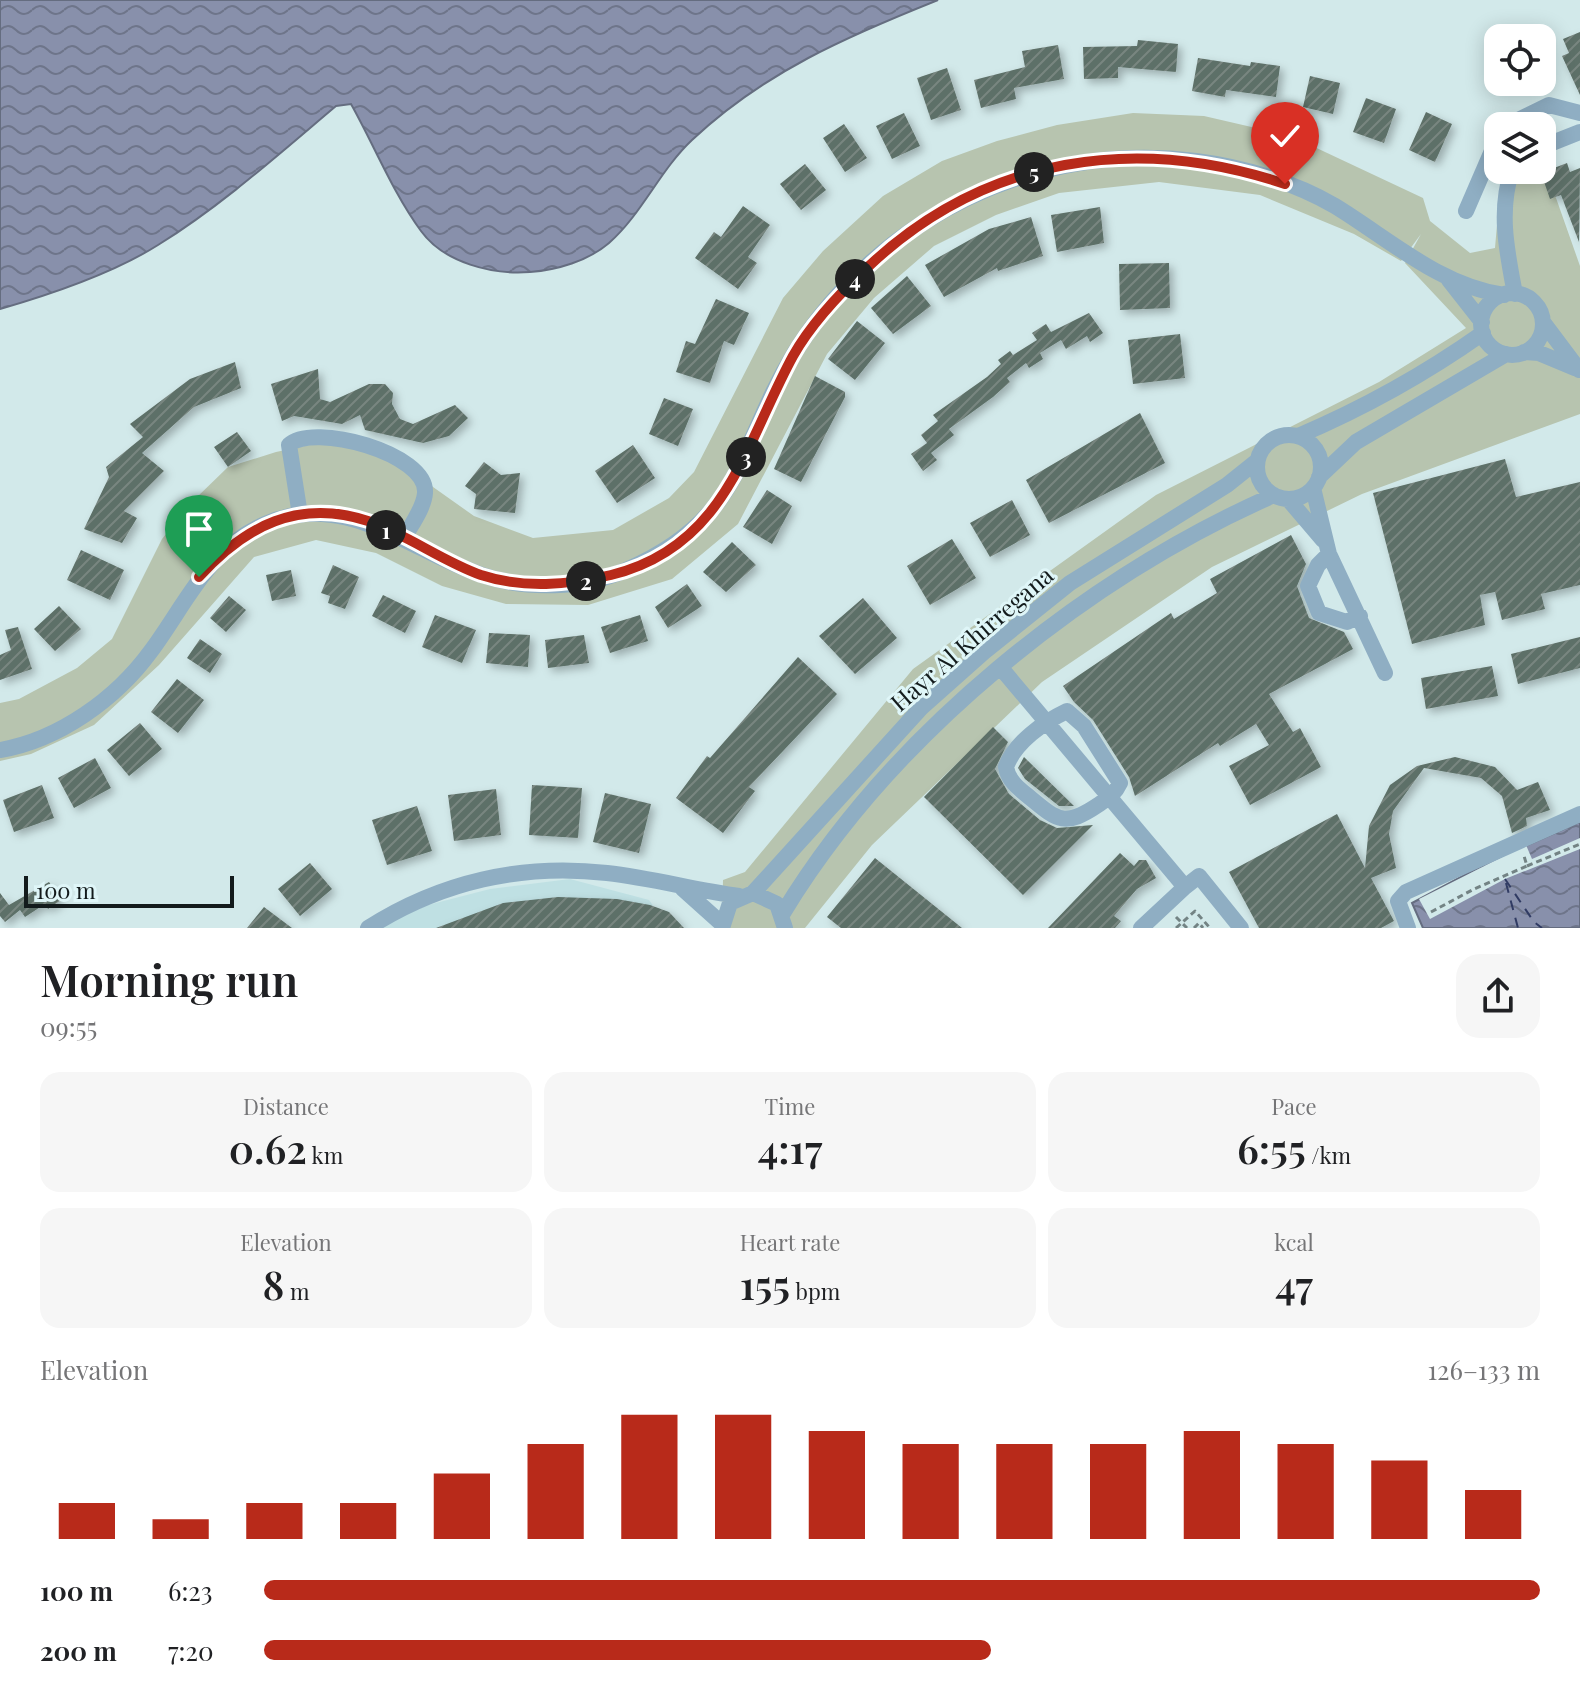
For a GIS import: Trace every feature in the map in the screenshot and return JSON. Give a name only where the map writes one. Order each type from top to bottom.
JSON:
[{"type":"street","points":[[1541,112],[1549,105],[1580,113]]},
{"type":"street","points":[[1556,141],[1580,132]]},
{"type":"street","points":[[0,750],[51,734],[86,713],[121,685],[150,653],[199,577],[222,551],[271,521],[300,515],[335,514],[368,521],[482,575],[515,583],[550,585],[621,572],[668,549],[704,520],[730,487],[794,354],[844,289],[896,242],[955,202],[1008,180],[1061,164],[1145,157],[1241,169],[1330,203],[1449,280],[1510,294],[1534,303],[1543,322],[1579,370]]},
{"type":"street","points":[[1466,211],[1484,169]]},
{"type":"street","points":[[1508,184],[1504,199],[1504,227],[1510,294]]},
{"type":"street","points":[[1449,280],[1482,327],[1491,347],[1506,354]]},
{"type":"street","points":[[1385,673],[1328,550],[1281,497],[1260,481],[1257,461],[1261,451],[1277,437],[1298,436],[1353,412],[1435,367],[1482,327],[1491,302],[1510,294]]},
{"type":"street","points":[[1524,352],[1539,340],[1543,322]]},
{"type":"street","points":[[1281,497],[1297,498],[1356,442],[1506,354],[1539,353],[1579,370]]},
{"type":"street","points":[[1298,436],[1318,452],[1316,483],[1328,550],[1308,586],[1319,613],[1347,622],[1360,616]]},
{"type":"street","points":[[300,515],[289,445],[306,437],[360,445],[402,458],[421,475],[426,491],[404,538]]},
{"type":"street","name":"Hayr Al Khirregana","points":[[722,926],[727,908],[746,895],[921,708],[984,652],[1070,583],[1227,485],[1257,461]]},
{"type":"street","name":"Hayr Al Khirregana","points":[[785,923],[821,852],[935,727],[1001,668],[1075,610],[1218,521],[1281,497]]},
{"type":"street","points":[[1001,668],[1185,887]]},
{"type":"street","points":[[1067,711],[1078,719],[1120,783],[1109,798],[1074,820],[1062,820],[1047,812],[1014,783],[1006,767],[1010,756],[1046,722],[1067,711]]},
{"type":"street","points":[[1408,928],[1398,901],[1406,892],[1580,814]]},
{"type":"street","points":[[368,928],[417,900],[469,881],[513,873],[606,873],[682,888],[746,895],[773,900],[785,923]]},
{"type":"street","points":[[1141,928],[1199,876],[1241,928]]},
{"type":"street","points":[[682,888],[722,926]]},
{"type":"path","points":[[1520,841],[1527,866]]},
{"type":"path","points":[[1431,912],[1580,844]]},
{"type":"path","points":[[1176,928],[1195,911],[1210,928]]},
{"type":"path","points":[[1182,923],[1187,928]]},
{"type":"path","points":[[1194,928],[1199,923],[1203,928]]},
{"type":"shaded area","points":[[570,879],[649,900],[669,928],[375,928],[428,905],[490,889]]},
{"type":"green space","points":[[1133,113],[1204,116],[1291,136],[1423,198],[1430,221],[1470,253],[1495,248],[1501,184],[1551,184],[1580,266],[1580,414],[1362,494],[1212,567],[1042,682],[872,845],[805,928],[722,928],[723,880],[745,872],[913,669],[1156,495],[1379,382],[1466,328],[1405,263],[1421,234],[1401,261],[1354,234],[1260,195],[1159,182],[1059,193],[996,215],[934,246],[874,298],[827,354],[738,524],[672,579],[588,605],[506,604],[442,586],[376,553],[316,540],[254,557],[159,665],[94,725],[31,754],[0,761],[0,703],[19,699],[77,668],[112,639],[162,539],[194,500],[228,467],[323,442],[385,453],[474,516],[533,538],[613,530],[669,498],[694,472],[783,298],[823,251],[883,196],[942,161],[997,141],[1057,125]]},
{"type":"water","points":[[0,0],[938,0],[840,42],[748,94],[692,140],[609,243],[572,264],[540,271],[501,271],[470,265],[443,251],[431,242],[411,216],[351,104],[336,106],[227,197],[140,255],[81,282],[0,309]]},
{"type":"water","points":[[1580,822],[1580,928],[1423,928],[1412,903],[1491,861]]},
{"type":"pier","points":[[1580,838],[1580,849],[1505,879],[1430,919],[1419,899],[1526,845],[1532,859]]},
{"type":"building","points":[[1580,32],[1580,95],[1562,56],[1569,53],[1563,39]]},
{"type":"building","points":[[1138,40],[1178,44],[1176,72],[1118,67],[1118,78],[1084,79],[1083,47],[1137,46]]},
{"type":"building","points":[[1058,45],[1064,79],[1014,88],[1016,99],[981,108],[974,80],[1025,67],[1022,51]]},
{"type":"building","points":[[1198,58],[1250,66],[1251,62],[1280,66],[1276,97],[1226,90],[1225,97],[1192,91]]},
{"type":"building","points":[[947,68],[961,110],[931,120],[917,78]]},
{"type":"building","points":[[1310,76],[1340,83],[1333,114],[1303,107]]},
{"type":"building","points":[[1366,98],[1396,109],[1384,143],[1353,132]]},
{"type":"building","points":[[1426,112],[1452,124],[1435,162],[1409,150]]},
{"type":"building","points":[[904,113],[920,146],[892,159],[876,126]]},
{"type":"building","points":[[844,124],[867,158],[845,172],[823,138]]},
{"type":"building","points":[[1567,163],[1570,172],[1580,168],[1579,242],[1561,195],[1550,199],[1545,184],[1556,184],[1556,167]]},
{"type":"building","points":[[805,164],[826,190],[801,210],[780,184]]},
{"type":"building","points":[[743,206],[770,225],[748,257],[757,263],[738,289],[695,258],[714,232],[721,237]]},
{"type":"building","points":[[1100,207],[1104,243],[1057,252],[1051,215]]},
{"type":"building","points":[[1031,217],[1043,256],[998,271],[997,268],[944,297],[925,265],[989,229]]},
{"type":"building","points":[[1169,263],[1170,308],[1120,310],[1119,264]]},
{"type":"building","points":[[907,276],[931,306],[893,334],[871,308]]},
{"type":"building","points":[[716,299],[749,313],[734,345],[724,341],[710,383],[676,372],[686,341],[695,344]]},
{"type":"building","points":[[1089,313],[1103,333],[1090,342],[1087,336],[1066,349],[1061,340],[1040,353],[1043,359],[1029,368],[1026,363],[1007,378],[1010,382],[993,397],[949,429],[954,435],[931,453],[937,460],[923,471],[911,454],[927,443],[921,435],[938,421],[933,415],[987,377],[1001,364],[998,360],[1010,351],[1013,355],[1037,340],[1032,333],[1046,324],[1051,332]]},
{"type":"building","points":[[857,321],[885,343],[855,380],[828,359]]},
{"type":"building","points":[[1180,334],[1185,378],[1133,384],[1128,340]]},
{"type":"building","points":[[235,362],[241,388],[194,407],[142,453],[164,471],[124,511],[137,518],[122,543],[84,529],[109,477],[106,467],[143,437],[130,424],[190,379]]},
{"type":"building","points":[[318,369],[320,399],[330,402],[369,384],[385,384],[393,393],[392,404],[400,419],[413,424],[455,405],[468,418],[449,436],[423,443],[365,430],[360,415],[342,424],[294,416],[282,421],[271,384]]},
{"type":"building","points":[[815,376],[845,392],[845,397],[801,482],[774,469]]},
{"type":"building","points":[[664,398],[693,409],[678,446],[649,434]]},
{"type":"building","points":[[1140,413],[1165,463],[1049,523],[1026,480]]},
{"type":"building","points":[[237,432],[251,451],[228,467],[214,447]]},
{"type":"building","points":[[633,445],[655,478],[617,503],[595,471]]},
{"type":"building","points":[[1505,459],[1516,497],[1580,482],[1580,585],[1541,594],[1545,609],[1502,620],[1495,592],[1480,595],[1485,625],[1412,644],[1373,493]]},
{"type":"building","points":[[484,462],[501,475],[520,473],[515,513],[474,509],[476,494],[465,486]]},
{"type":"building","points":[[767,490],[792,506],[772,544],[743,527]]},
{"type":"building","points":[[1012,500],[1030,535],[990,557],[970,523]]},
{"type":"building","points":[[1291,535],[1306,564],[1297,586],[1309,618],[1344,632],[1353,649],[1269,694],[1293,732],[1300,728],[1321,767],[1250,805],[1229,766],[1269,745],[1256,724],[1220,746],[1218,743],[1135,796],[1129,777],[1093,720],[1063,686],[1171,613],[1174,619],[1217,593],[1210,579]]},
{"type":"building","points":[[952,539],[976,578],[930,605],[907,566]]},
{"type":"building","points":[[732,542],[756,565],[726,592],[703,572]]},
{"type":"building","points":[[81,550],[124,570],[110,600],[67,580]]},
{"type":"building","points":[[333,565],[359,577],[345,609],[328,603],[330,596],[321,593]]},
{"type":"building","points":[[291,570],[296,596],[272,601],[266,575]]},
{"type":"building","points":[[687,584],[702,606],[668,628],[655,607]]},
{"type":"building","points":[[383,595],[416,611],[405,633],[372,616]]},
{"type":"building","points":[[229,596],[246,610],[226,632],[210,618]]},
{"type":"building","points":[[863,598],[897,638],[855,674],[819,636]]},
{"type":"building","points":[[59,606],[81,629],[55,651],[34,629]]},
{"type":"building","points":[[435,615],[476,630],[462,663],[422,647]]},
{"type":"building","points":[[640,615],[648,641],[610,653],[601,627]]},
{"type":"building","points":[[18,627],[32,669],[0,680],[0,655],[11,650],[5,630]]},
{"type":"building","points":[[489,633],[530,635],[528,667],[486,663]]},
{"type":"building","points":[[584,635],[589,663],[548,668],[545,640]]},
{"type":"building","points":[[1580,637],[1580,668],[1518,684],[1511,654]]},
{"type":"building","points":[[200,639],[222,654],[210,673],[187,658]]},
{"type":"building","points":[[798,657],[837,694],[749,787],[755,791],[723,833],[676,798],[707,756],[710,758]]},
{"type":"building","points":[[1492,666],[1498,696],[1426,709],[1421,678]]},
{"type":"building","points":[[177,679],[204,700],[178,733],[151,712]]},
{"type":"building","points":[[140,723],[162,749],[129,776],[107,750]]},
{"type":"building","points":[[993,727],[1008,742],[995,769],[1009,794],[1040,820],[1057,828],[1093,825],[1023,895],[924,797]]},
{"type":"building","points":[[1024,757],[1074,806],[1059,806],[1025,779],[1018,768]]},
{"type":"building","points":[[1455,757],[1495,767],[1517,790],[1538,782],[1550,810],[1526,818],[1527,826],[1512,833],[1502,796],[1481,778],[1424,768],[1393,811],[1389,834],[1396,868],[1371,878],[1394,921],[1381,928],[1259,928],[1229,872],[1337,814],[1365,868],[1369,826],[1390,785],[1417,766]]},
{"type":"building","points":[[95,758],[111,788],[74,808],[58,778]]},
{"type":"building","points":[[42,785],[54,818],[14,832],[3,800]]},
{"type":"building","points":[[532,785],[582,788],[578,838],[529,835]]},
{"type":"building","points":[[496,789],[501,835],[454,841],[448,795]]},
{"type":"building","points":[[605,793],[651,804],[639,853],[593,842]]},
{"type":"building","points":[[417,806],[432,851],[387,865],[372,820]]},
{"type":"building","points":[[1120,853],[1134,866],[1139,860],[1146,860],[1156,878],[1137,889],[1114,916],[1121,921],[1115,928],[1048,928]]},
{"type":"building","points":[[875,858],[962,928],[841,928],[827,917]]},
{"type":"building","points":[[310,863],[332,889],[300,916],[278,889]]},
{"type":"building","points":[[49,882],[61,900],[48,909],[45,904],[25,917],[20,910],[5,922],[0,916],[0,893],[9,905]]},
{"type":"building","points":[[558,897],[617,899],[650,905],[669,912],[684,928],[436,928],[503,903]]},
{"type":"building","points":[[264,907],[292,928],[247,928]]},
{"type":"ferry route","points":[[1505,879],[1534,922],[1542,928]]},
{"type":"ferry route","points":[[1506,883],[1518,928]]},
{"type":"route","points":[[199,577],[222,551],[271,521],[300,515],[335,514],[368,521],[482,575],[515,583],[550,585],[621,572],[668,549],[704,520],[730,487],[751,449],[794,354],[818,321],[844,289],[885,251],[955,202],[1008,180],[1061,164],[1102,159],[1145,157],[1197,161],[1241,169],[1285,184]]}]
